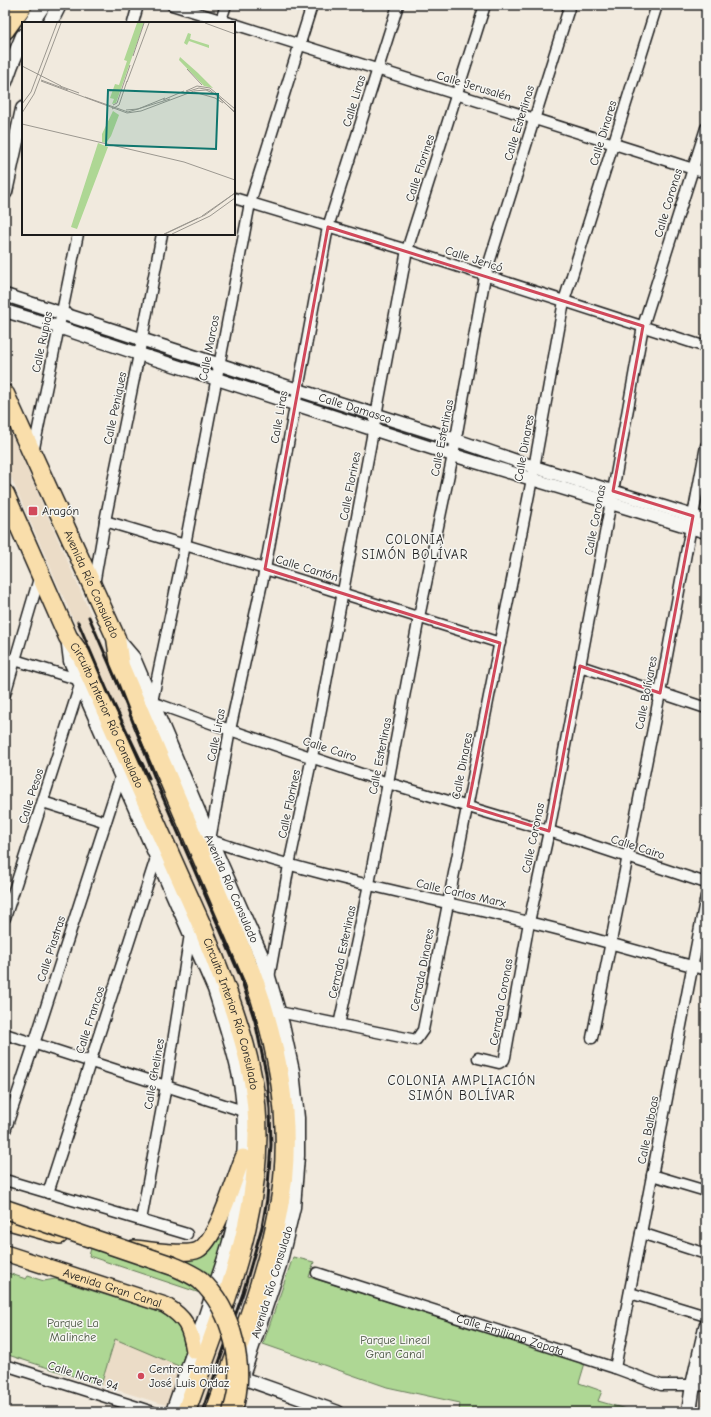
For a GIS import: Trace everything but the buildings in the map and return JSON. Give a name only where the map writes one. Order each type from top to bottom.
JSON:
[{"type":"highway","points":[[5,30],[23,5]]},
{"type":"highway","name":"Avenida Río Consulado","points":[[5,394],[116,638]]},
{"type":"highway","points":[[5,494],[68,637]]},
{"type":"highway","name":"Circuito Interior Río Consulado","points":[[68,637],[81,655],[202,926],[237,1019],[247,1053],[253,1082],[257,1146],[255,1182],[252,1202],[243,1244],[223,1286],[209,1326],[186,1412]]},
{"type":"highway","points":[[116,638],[120,666],[253,977],[268,1021],[279,1077],[284,1129],[283,1180],[261,1298],[248,1339],[215,1412]]},
{"type":"highway","points":[[5,1209],[173,1266],[199,1279],[217,1299],[226,1316],[232,1334],[237,1355],[238,1378],[234,1412]]},
{"type":"main road","points":[[32,22],[42,5]]},
{"type":"main road","points":[[50,22],[59,5]]},
{"type":"main road","points":[[5,82],[22,38]]},
{"type":"main road","points":[[5,192],[21,127]]},
{"type":"main road","points":[[68,637],[71,661],[215,989],[225,1019],[240,1077],[243,1111],[242,1182],[223,1286]]},
{"type":"main road","name":"Avenida Río Consulado","points":[[116,638],[133,658],[210,840],[263,960],[279,1012],[289,1052],[296,1095],[297,1118],[297,1156],[292,1207],[289,1228],[279,1265],[261,1298]]},
{"type":"main road","points":[[5,1221],[71,1239],[104,1246],[185,1252],[198,1250],[208,1241],[216,1228],[243,1157]]},
{"type":"main road","name":"Avenida Gran Canal","points":[[5,1253],[165,1304],[178,1313],[189,1327],[194,1351]]},
{"type":"main road","points":[[173,1412],[194,1351],[209,1326]]},
{"type":"main road","points":[[689,1412],[700,1385],[706,1327]]},
{"type":"main road","name":"Avenida Río Consulado","points":[[229,1412],[242,1378],[248,1339]]},
{"type":"street","points":[[133,22],[138,5]]},
{"type":"street","points":[[172,5],[223,22],[226,5]]},
{"type":"street","name":"Calle Marcos","points":[[152,702],[185,545],[250,203],[312,5]]},
{"type":"street","name":"Calle Liras","points":[[210,840],[230,730],[265,569],[328,227],[398,5]]},
{"type":"street","name":"Calle Florines","points":[[269,978],[289,865],[312,757],[407,250],[485,5]]},
{"type":"street","name":"Calle Esterlinas","points":[[369,884],[419,617],[456,440],[485,276],[570,5]]},
{"type":"street","name":"Calle Dinares","points":[[448,904],[532,479],[564,301],[657,5]]},
{"type":"street","name":"Calle Jerusalén","points":[[235,24],[706,173]]},
{"type":"street","name":"Calle Coronas","points":[[529,922],[549,831],[643,326],[706,128]]},
{"type":"street","name":"Calle Jericó","points":[[235,198],[407,250],[706,347]]},
{"type":"street","name":"Calle Rupias","points":[[32,456],[78,235]]},
{"type":"street","name":"Calle Peniques","points":[[94,587],[105,522],[162,235]]},
{"type":"street","name":"Calle Damasco","points":[[5,295],[456,440],[534,467],[612,497],[692,522],[706,532]]},
{"type":"street","name":"Calle Damasco","points":[[5,312],[58,327],[453,455],[532,479],[612,497]]},
{"type":"street","name":"Calle Bolívares","points":[[592,1038],[660,693],[706,446]]},
{"type":"street","name":"Calle Damasco","points":[[692,522],[706,520]]},
{"type":"street","name":"Calle Cantón","points":[[105,522],[265,569],[500,643]]},
{"type":"street","points":[[5,694],[40,574]]},
{"type":"street","points":[[5,657],[80,681]]},
{"type":"street","points":[[580,666],[706,708]]},
{"type":"street","name":"Calle Pesos","points":[[5,918],[43,802],[80,681]]},
{"type":"street","name":"Calle Cairo","points":[[152,702],[230,730],[388,782],[549,831],[706,883]]},
{"type":"street","name":"Calle Piastras","points":[[5,1131],[121,775]]},
{"type":"street","points":[[43,802],[106,822]]},
{"type":"street","name":"Calle Carlos Marx","points":[[210,840],[289,865],[448,904],[529,922],[706,970]]},
{"type":"street","name":"Calle Francos","points":[[48,1193],[157,855]]},
{"type":"street","name":"Cerrada Esterlinas","points":[[339,1025],[369,884]]},
{"type":"street","name":"Calle Balboas","points":[[615,1368],[706,896]]},
{"type":"street","name":"Cerrada Dinares","points":[[339,1025],[416,1040],[423,1030],[448,904]]},
{"type":"street","name":"Cerrada Coronas","points":[[478,1058],[499,1063],[504,1060],[529,922]]},
{"type":"street","name":"Calle Chelines","points":[[141,1220],[166,1086],[190,932]]},
{"type":"street","points":[[279,1012],[339,1025]]},
{"type":"street","points":[[5,1034],[243,1111]]},
{"type":"street","points":[[652,1175],[706,1191]]},
{"type":"street","points":[[5,1180],[187,1234]]},
{"type":"street","points":[[641,1233],[706,1254]]},
{"type":"street","name":"Calle Emiliano Zapata","points":[[317,1273],[661,1384],[700,1385]]},
{"type":"street","points":[[630,1293],[706,1316]]},
{"type":"street","name":"Calle Norte 94","points":[[5,1365],[139,1410],[153,1412]]},
{"type":"street","points":[[234,1412],[242,1378],[338,1412]]},
{"type":"highlighted area","points":[[328,227],[643,326],[613,491],[693,516],[660,693],[580,666],[549,831],[468,806],[500,643],[265,569]]},
{"type":"shaded area","points":[[5,418],[139,725],[241,967],[259,1016],[274,1093],[276,1130],[275,1164],[271,1202],[264,1238],[247,1294],[236,1290],[262,1181],[185,868],[153,792],[109,701],[5,464]]},
{"type":"shaded area","points":[[223,1331],[233,1334],[206,1412],[195,1412]]},
{"type":"shaded area","name":"Centro Familiar José Luis Ordaz","points":[[115,1339],[177,1360],[181,1367],[169,1406],[101,1385]]},
{"type":"green space","points":[[224,1237],[206,1295],[89,1256],[91,1248],[187,1257],[207,1250],[216,1241]]},
{"type":"green space","name":"Parque Lineal Gran Canal","points":[[293,1257],[314,1262],[309,1277],[585,1363],[579,1383],[602,1391],[598,1401],[636,1412],[459,1412],[460,1403],[387,1387],[263,1344]]},
{"type":"green space","name":"Parque La Malinche","points":[[5,1272],[26,1279],[28,1276],[44,1281],[55,1279],[159,1312],[191,1329],[181,1367],[115,1339],[101,1385],[5,1354]]},
{"type":"railway","points":[[5,10],[9,5]]},
{"type":"railway","points":[[89,617],[118,684],[158,786],[241,978],[255,1021],[266,1073],[270,1109],[271,1145],[267,1199],[262,1227],[243,1293],[202,1412]]},
{"type":"railway","points":[[78,622],[107,690],[149,778]]},
{"type":"place","name":"Aragón","points":[[33,511]]},
{"type":"place","name":"Centro Familiar José Luis Ordaz","points":[[141,1376]]},
{"type":"district","name":"COLONIA SIMÓN BOLÍVAR","points":[[415,546]]},
{"type":"district","name":"COLONIA AMPLIACIÓN SIMÓN BOLÍVAR","points":[[462,1088]]}]
